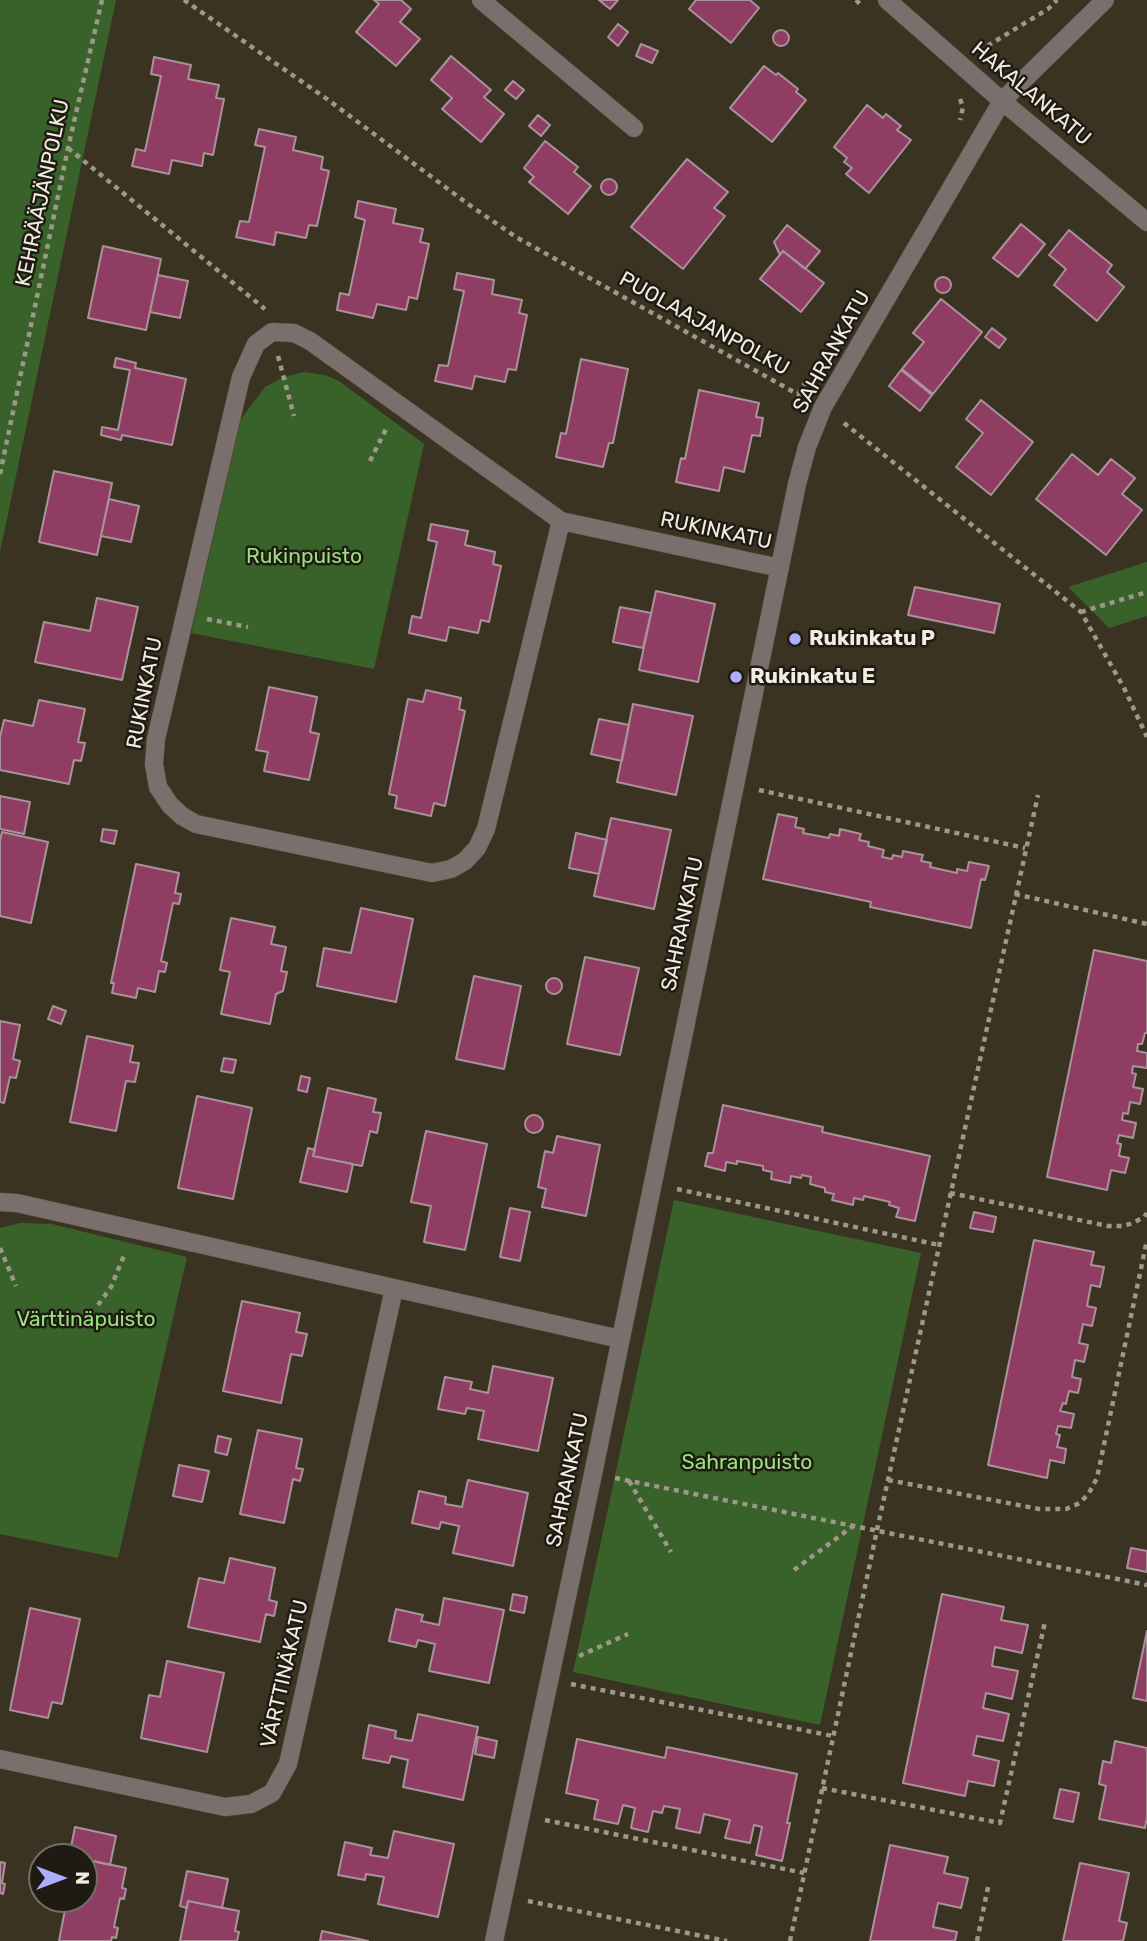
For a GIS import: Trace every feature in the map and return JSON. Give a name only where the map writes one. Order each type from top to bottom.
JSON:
[{"type":"street","points":[[481,0],[503,7],[634,128]]},
{"type":"street","name":"HAKALANKATU","points":[[887,0],[1002,101],[1147,222]]},
{"type":"street","name":"SAHRANKATU","points":[[494,1941],[734,785],[807,447],[823,407],[1002,101],[1105,0]]},
{"type":"street","name":"RUKINKATU","points":[[561,521],[486,829],[477,848],[466,861],[451,869],[432,873],[197,824],[181,816],[170,805],[158,787],[154,764],[156,739],[241,377],[256,344],[272,332],[295,333],[310,341],[561,521],[780,568]]},
{"type":"street","points":[[0,1202],[17,1203],[621,1339]]},
{"type":"street","name":"VÄRTTINÄKATU","points":[[0,1759],[225,1807],[251,1804],[272,1793],[288,1764],[394,1289]]},
{"type":"path","name":"KEHRÄÄJÄNPOLKU","points":[[0,474],[68,148],[102,0]]},
{"type":"path","name":"PUOLAAJANPOLKU","points":[[184,0],[327,99],[516,237],[823,407],[1081,612],[1124,688],[1147,737]]},
{"type":"path","points":[[856,0],[866,8]]},
{"type":"path","points":[[959,129],[963,107],[953,83],[980,50],[1048,9],[1056,0]]},
{"type":"path","points":[[68,148],[295,333]]},
{"type":"path","points":[[272,332],[295,416]]},
{"type":"path","points":[[798,394],[812,371]]},
{"type":"path","points":[[370,461],[398,404]]},
{"type":"path","points":[[1081,612],[1147,592]]},
{"type":"path","points":[[185,614],[248,627]]},
{"type":"path","points":[[734,785],[1025,848]]},
{"type":"path","points":[[790,1941],[1038,795]]},
{"type":"path","points":[[1015,894],[1147,924]]},
{"type":"path","points":[[652,1184],[939,1245]]},
{"type":"path","points":[[950,1193],[1108,1226],[1133,1223],[1147,1213]]},
{"type":"path","points":[[99,1305],[123,1262],[132,1229]]},
{"type":"path","points":[[888,1480],[1039,1509],[1066,1509],[1080,1503],[1097,1478],[1147,1240]]},
{"type":"path","points":[[0,1248],[16,1286]]},
{"type":"path","points":[[593,1474],[1147,1585]]},
{"type":"path","points":[[629,1481],[671,1552]]},
{"type":"path","points":[[794,1570],[853,1526]]},
{"type":"path","points":[[822,1788],[1000,1823],[1045,1622]]},
{"type":"path","points":[[551,1673],[628,1634]]},
{"type":"path","points":[[551,1673],[833,1736]]},
{"type":"path","points":[[520,1814],[804,1873]]},
{"type":"path","points":[[977,1941],[988,1888]]},
{"type":"path","points":[[503,1896],[727,1941]]},
{"type":"green space","points":[[0,0],[116,0],[0,552]]},
{"type":"green space","name":"Rukinpuisto","points":[[304,372],[325,375],[339,381],[424,444],[374,669],[191,633],[241,419],[265,387],[284,377]]},
{"type":"green space","points":[[1147,562],[1147,616],[1109,628],[1068,587]]},
{"type":"green space","name":"Sahranpuisto","points":[[674,1200],[921,1253],[820,1725],[573,1672]]},
{"type":"green space","name":"Värttinäpuisto","points":[[20,1223],[52,1224],[187,1257],[118,1558],[0,1534],[0,1228]]},
{"type":"building","points":[[374,0],[401,0],[411,9],[400,22],[420,39],[396,66],[356,32],[379,4]]},
{"type":"building","points":[[599,0],[618,0],[610,9]]},
{"type":"building","points":[[696,0],[750,0],[759,8],[731,43],[689,9]]},
{"type":"building","points":[[618,24],[628,32],[618,46],[608,37]]},
{"type":"building","points":[[781,30],[789,38],[781,46],[773,38]]},
{"type":"building","points":[[641,44],[658,51],[652,63],[636,56]]},
{"type":"building","points":[[451,56],[491,90],[484,97],[504,114],[481,142],[442,109],[452,98],[431,80]]},
{"type":"building","points":[[154,57],[191,65],[188,79],[219,85],[216,98],[224,99],[213,155],[204,153],[202,166],[172,160],[169,174],[132,166],[136,149],[145,151],[161,76],[151,74]]},
{"type":"building","points":[[764,66],[798,89],[796,92],[806,100],[772,142],[730,108]]},
{"type":"building","points":[[513,81],[524,90],[516,99],[505,90]]},
{"type":"building","points":[[867,105],[883,118],[886,114],[901,126],[897,130],[911,140],[869,193],[846,174],[852,168],[844,162],[847,158],[834,147]]},
{"type":"building","points":[[538,115],[550,125],[541,136],[529,126]]},
{"type":"building","points":[[259,129],[296,137],[293,150],[323,157],[321,169],[329,171],[317,226],[309,225],[306,238],[276,232],[274,245],[236,237],[240,221],[249,222],[265,147],[255,145]]},
{"type":"building","points":[[545,141],[578,167],[574,172],[591,186],[568,214],[529,182],[534,177],[524,168]]},
{"type":"building","points":[[687,159],[728,192],[714,208],[725,216],[683,269],[631,227]]},
{"type":"building","points":[[606,179],[612,179],[617,187],[615,193],[606,195],[601,190],[601,184]]},
{"type":"building","points":[[358,201],[396,209],[393,223],[423,229],[420,242],[429,244],[417,299],[409,297],[406,310],[377,304],[373,318],[337,310],[340,293],[349,295],[365,220],[355,217]]},
{"type":"building","points":[[1021,224],[1045,244],[1018,277],[993,258]]},
{"type":"building","points":[[787,225],[820,251],[805,269],[783,251],[780,255],[774,242]]},
{"type":"building","points":[[1069,230],[1112,265],[1107,272],[1124,287],[1097,321],[1054,285],[1066,269],[1049,255]]},
{"type":"building","points":[[103,246],[161,259],[146,330],[88,318]]},
{"type":"building","points":[[783,251],[824,283],[801,312],[760,279]]},
{"type":"building","points":[[457,273],[494,280],[492,294],[522,300],[519,313],[527,315],[516,370],[508,369],[505,382],[475,376],[472,389],[435,381],[439,365],[448,366],[464,291],[454,289]]},
{"type":"building","points":[[158,275],[188,281],[180,318],[150,312]]},
{"type":"building","points":[[940,277],[946,277],[951,285],[949,291],[940,293],[935,288],[935,282]]},
{"type":"building","points":[[941,299],[982,332],[933,394],[902,369],[924,342],[913,333]]},
{"type":"building","points":[[992,328],[1006,339],[999,348],[985,337]]},
{"type":"building","points":[[116,358],[136,363],[135,368],[186,379],[172,445],[122,435],[121,440],[101,435],[102,427],[118,430],[130,370],[114,367]]},
{"type":"building","points":[[581,359],[628,369],[613,443],[609,443],[603,467],[556,457],[561,433],[566,434]]},
{"type":"building","points":[[901,370],[932,395],[920,411],[889,386]]},
{"type":"building","points":[[699,390],[759,403],[756,417],[763,418],[760,436],[752,435],[744,472],[724,467],[719,491],[676,482],[681,458],[685,459]]},
{"type":"building","points":[[981,400],[1033,442],[991,495],[956,467],[983,433],[966,419]]},
{"type":"building","points":[[1072,454],[1098,475],[1111,459],[1135,478],[1122,494],[1142,510],[1106,555],[1036,499]]},
{"type":"building","points":[[54,471],[112,483],[97,555],[39,542]]},
{"type":"building","points":[[109,499],[139,506],[131,542],[101,536]]},
{"type":"building","points":[[431,524],[468,531],[465,545],[495,552],[493,564],[501,566],[489,622],[481,620],[478,633],[449,627],[446,641],[409,633],[412,616],[421,618],[437,542],[428,540]]},
{"type":"building","points":[[915,587],[1000,604],[994,633],[908,615]]},
{"type":"building","points":[[656,591],[715,604],[698,682],[639,670]]},
{"type":"building","points":[[97,598],[138,607],[122,680],[35,662],[44,622],[90,631]]},
{"type":"building","points":[[620,607],[651,613],[643,648],[613,642]]},
{"type":"building","points":[[269,687],[317,697],[310,732],[319,734],[309,780],[264,771],[268,752],[256,750]]},
{"type":"building","points":[[426,690],[461,698],[459,709],[465,711],[445,806],[434,803],[431,816],[395,808],[397,796],[389,794],[408,699],[423,702]]},
{"type":"building","points":[[39,700],[85,709],[78,742],[85,743],[81,761],[74,760],[69,784],[0,770],[0,737],[4,720],[33,726]]},
{"type":"building","points":[[633,704],[693,716],[676,795],[617,782]]},
{"type":"building","points":[[599,719],[629,725],[622,761],[591,754]]},
{"type":"building","points":[[0,796],[30,802],[24,834],[0,829]]},
{"type":"building","points":[[778,814],[797,818],[795,827],[804,829],[803,833],[829,838],[830,834],[839,836],[840,829],[861,834],[859,840],[869,842],[868,846],[884,850],[882,857],[902,857],[903,851],[923,855],[921,861],[931,863],[930,867],[957,873],[957,869],[967,871],[969,862],[989,866],[985,880],[981,879],[971,928],[870,907],[871,902],[763,879]]},
{"type":"building","points":[[611,818],[671,830],[654,909],[594,896]]},
{"type":"building","points":[[103,829],[117,831],[114,844],[101,841]]},
{"type":"building","points":[[2,832],[48,842],[31,923],[0,916]]},
{"type":"building","points":[[576,833],[607,840],[599,874],[569,868]]},
{"type":"building","points":[[136,864],[179,873],[175,893],[181,894],[179,904],[173,903],[161,961],[167,963],[165,972],[159,971],[155,992],[138,988],[136,998],[112,993],[114,983],[111,983]]},
{"type":"building","points":[[361,908],[413,919],[396,1002],[317,986],[324,948],[351,953]]},
{"type":"building","points":[[231,918],[275,927],[271,944],[286,947],[281,971],[287,972],[283,991],[276,994],[270,1024],[221,1014],[230,972],[220,970]]},
{"type":"building","points":[[1094,950],[1147,961],[1147,1033],[1142,1044],[1138,1044],[1137,1051],[1147,1053],[1147,1068],[1133,1066],[1132,1073],[1136,1074],[1133,1087],[1143,1089],[1140,1104],[1130,1102],[1128,1114],[1123,1113],[1122,1120],[1136,1123],[1133,1138],[1119,1135],[1117,1143],[1121,1144],[1119,1156],[1129,1158],[1125,1173],[1111,1170],[1107,1190],[1047,1177]]},
{"type":"building","points":[[585,957],[639,968],[620,1055],[567,1044]]},
{"type":"building","points":[[474,976],[521,986],[504,1069],[456,1059]]},
{"type":"building","points":[[551,978],[557,978],[562,986],[560,992],[551,994],[546,989],[546,983]]},
{"type":"building","points":[[53,1006],[66,1011],[61,1024],[48,1019]]},
{"type":"building","points":[[0,1021],[20,1025],[13,1059],[20,1061],[16,1078],[10,1077],[4,1103],[0,1102]]},
{"type":"building","points":[[87,1036],[133,1046],[130,1062],[139,1063],[135,1082],[126,1081],[116,1131],[70,1122]]},
{"type":"building","points":[[224,1058],[236,1060],[233,1073],[221,1071]]},
{"type":"building","points":[[301,1076],[310,1078],[307,1092],[298,1090]]},
{"type":"building","points":[[328,1088],[376,1099],[373,1112],[381,1113],[377,1133],[370,1131],[362,1166],[313,1156]]},
{"type":"building","points":[[197,1096],[252,1108],[233,1199],[178,1188]]},
{"type":"building","points":[[723,1105],[823,1127],[822,1132],[930,1156],[915,1221],[896,1217],[899,1208],[889,1205],[890,1202],[864,1196],[863,1200],[854,1198],[853,1205],[832,1200],[834,1194],[810,1184],[811,1177],[791,1176],[790,1183],[771,1179],[772,1172],[763,1170],[763,1166],[737,1161],[737,1164],[726,1162],[725,1171],[705,1166],[708,1153],[713,1153]]},
{"type":"building","points":[[530,1115],[538,1115],[543,1124],[541,1131],[530,1133],[525,1128],[525,1120]]},
{"type":"building","points":[[426,1131],[487,1144],[465,1250],[424,1242],[431,1206],[411,1202]]},
{"type":"building","points":[[557,1136],[600,1145],[586,1216],[542,1207],[546,1189],[538,1187],[545,1151],[553,1153]]},
{"type":"building","points":[[308,1148],[315,1150],[313,1156],[353,1164],[347,1192],[300,1182]]},
{"type":"building","points":[[510,1208],[530,1212],[520,1261],[500,1257]]},
{"type":"building","points":[[974,1212],[996,1217],[993,1232],[970,1228]]},
{"type":"building","points":[[1034,1240],[1094,1252],[1091,1265],[1104,1267],[1100,1287],[1091,1285],[1087,1306],[1096,1308],[1092,1326],[1083,1324],[1079,1343],[1088,1345],[1084,1362],[1075,1360],[1072,1377],[1081,1379],[1078,1393],[1069,1391],[1066,1404],[1063,1403],[1060,1411],[1074,1414],[1071,1428],[1058,1426],[1056,1434],[1060,1435],[1057,1447],[1066,1449],[1064,1463],[1050,1460],[1047,1478],[988,1465]]},
{"type":"building","points":[[242,1301],[300,1313],[296,1332],[307,1334],[302,1356],[291,1354],[281,1403],[223,1391]]},
{"type":"building","points":[[493,1366],[553,1378],[538,1451],[478,1439],[484,1411],[467,1408],[465,1414],[438,1409],[445,1377],[472,1382],[470,1389],[488,1393]]},
{"type":"building","points":[[258,1430],[302,1439],[296,1468],[303,1469],[300,1481],[293,1479],[284,1523],[240,1514]]},
{"type":"building","points":[[218,1436],[231,1439],[227,1455],[215,1452]]},
{"type":"building","points":[[179,1465],[209,1471],[202,1502],[173,1496]]},
{"type":"building","points":[[468,1480],[528,1493],[513,1566],[453,1553],[459,1526],[441,1522],[439,1529],[412,1523],[419,1491],[446,1497],[445,1504],[462,1507]]},
{"type":"building","points":[[1131,1548],[1147,1551],[1147,1572],[1127,1568]]},
{"type":"building","points":[[230,1558],[275,1568],[269,1600],[277,1602],[274,1616],[266,1614],[260,1642],[188,1627],[199,1578],[224,1583]]},
{"type":"building","points":[[513,1594],[527,1597],[524,1613],[510,1610]]},
{"type":"building","points":[[942,1594],[1004,1607],[1001,1620],[1028,1625],[1022,1653],[995,1647],[992,1666],[1018,1671],[1012,1699],[986,1693],[983,1708],[1009,1714],[1003,1741],[977,1736],[973,1755],[999,1761],[994,1786],[968,1781],[965,1796],[903,1783]]},
{"type":"building","points":[[444,1598],[504,1610],[489,1683],[429,1671],[435,1644],[418,1640],[416,1647],[389,1641],[396,1609],[423,1615],[421,1621],[439,1625]]},
{"type":"building","points":[[30,1608],[80,1619],[62,1704],[52,1702],[48,1718],[10,1710]]},
{"type":"building","points":[[1147,1631],[1147,1701],[1133,1698]]},
{"type":"building","points":[[167,1661],[224,1673],[207,1752],[141,1738],[149,1695],[160,1697]]},
{"type":"building","points":[[418,1714],[478,1727],[463,1800],[403,1787],[408,1760],[391,1756],[389,1763],[363,1758],[369,1725],[396,1731],[395,1738],[412,1741]]},
{"type":"building","points":[[478,1737],[497,1741],[494,1758],[475,1754]]},
{"type":"building","points":[[577,1739],[665,1758],[667,1747],[797,1774],[782,1861],[756,1855],[762,1827],[754,1825],[750,1843],[725,1838],[730,1820],[704,1814],[700,1833],[676,1828],[680,1809],[664,1806],[662,1813],[653,1811],[648,1832],[631,1828],[635,1808],[623,1805],[618,1824],[594,1819],[598,1800],[566,1793]]},
{"type":"building","points":[[1115,1741],[1147,1748],[1145,1828],[1099,1819],[1106,1786],[1099,1784],[1103,1761],[1111,1763]]},
{"type":"building","points":[[1060,1789],[1079,1793],[1073,1822],[1054,1818]]},
{"type":"building","points":[[75,1827],[116,1836],[110,1865],[98,1862],[98,1843],[72,1843]]},
{"type":"building","points":[[394,1831],[454,1844],[438,1917],[378,1904],[384,1877],[366,1874],[365,1880],[338,1875],[345,1842],[372,1848],[370,1855],[388,1858]]},
{"type":"building","points":[[890,1845],[948,1857],[944,1873],[968,1878],[961,1908],[938,1903],[933,1927],[957,1932],[955,1941],[870,1941]]},
{"type":"building","points":[[0,1862],[5,1863],[3,1894],[0,1893]]},
{"type":"building","points":[[98,1862],[126,1868],[122,1888],[126,1889],[124,1899],[120,1898],[114,1927],[118,1928],[116,1938],[112,1937],[111,1941],[59,1941],[64,1913],[98,1913]]},
{"type":"building","points":[[1080,1863],[1129,1873],[1119,1921],[1127,1923],[1123,1941],[1063,1941]]},
{"type":"building","points":[[187,1871],[228,1879],[222,1908],[188,1901],[187,1908],[180,1906]]},
{"type":"building","points":[[188,1901],[239,1911],[235,1931],[239,1932],[237,1941],[180,1941]]},
{"type":"building","points":[[322,1931],[368,1941],[320,1941]]},
{"type":"place","name":"Rukinkatu P","points":[[795,639]]},
{"type":"place","name":"Rukinkatu E","points":[[736,677]]}]
